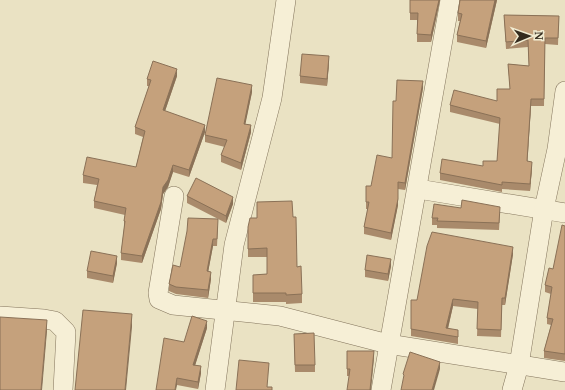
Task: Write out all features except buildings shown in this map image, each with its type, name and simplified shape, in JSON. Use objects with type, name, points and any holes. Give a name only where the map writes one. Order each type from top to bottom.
[{"type":"street","points":[[215,390],[234,245],[272,98],[286,0]]},
{"type":"street","points":[[382,390],[388,344],[418,189],[450,0]]},
{"type":"street","points":[[512,390],[519,365],[544,209],[557,149],[565,91]]},
{"type":"street","points":[[418,189],[565,213]]},
{"type":"street","points":[[174,196],[158,293],[159,299],[173,305],[225,312],[280,316],[388,344],[565,372]]},
{"type":"street","points":[[0,316],[55,321],[66,332],[63,390]]}]
